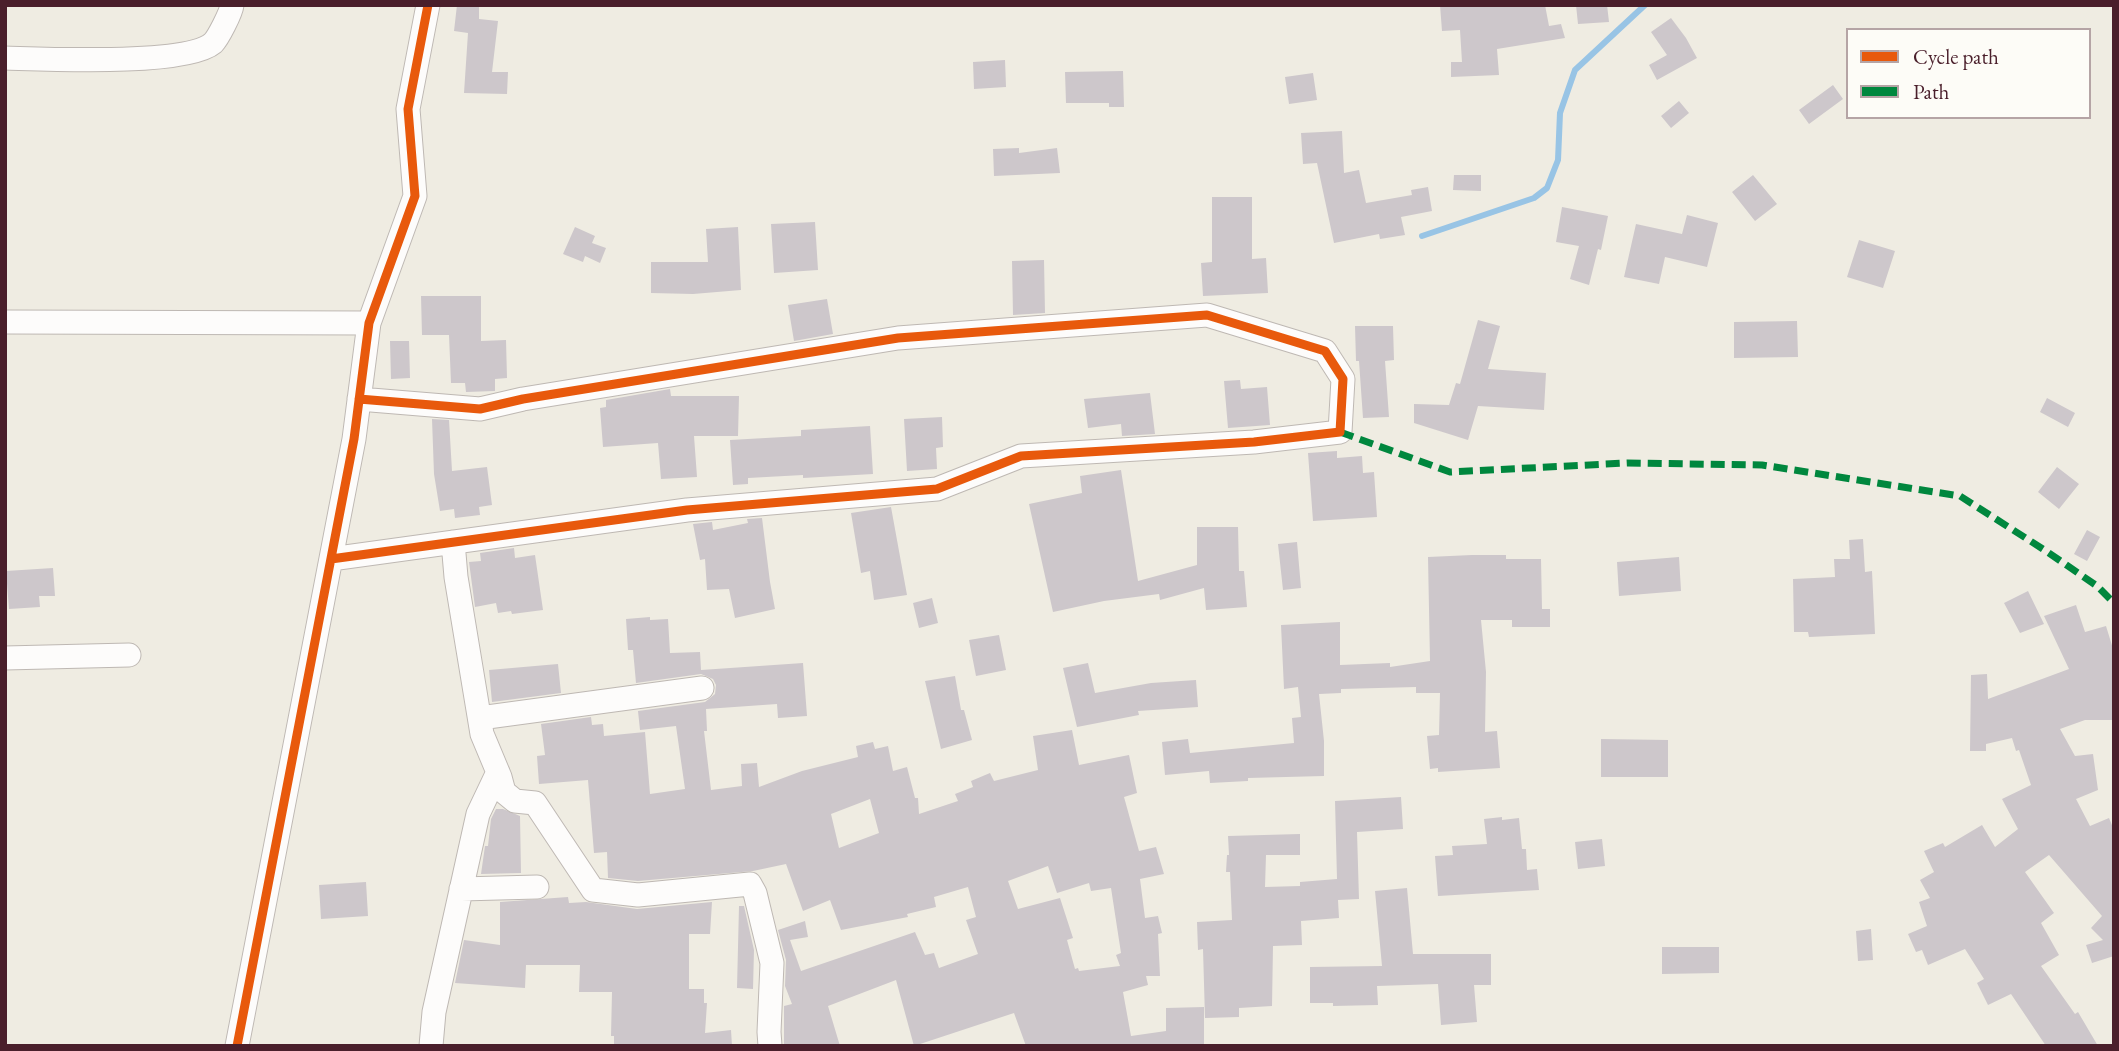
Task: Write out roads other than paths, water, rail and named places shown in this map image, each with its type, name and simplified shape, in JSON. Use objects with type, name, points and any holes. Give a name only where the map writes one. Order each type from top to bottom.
[{"type":"street","points":[[5,58],[132,59],[191,53],[213,43],[232,5]]},
{"type":"street","points":[[237,1046],[354,439],[369,323],[415,195],[408,109],[428,5]]},
{"type":"street","points":[[331,559],[687,510],[937,489],[1021,456],[1254,442],[1339,432],[1343,379],[1325,351],[1207,315],[898,338],[523,399],[480,410],[359,400]]},
{"type":"street","points":[[5,321],[369,323]]},
{"type":"street","points":[[453,542],[456,577],[482,734],[504,792],[515,801],[535,803],[593,890],[638,895],[750,884],[755,892],[772,963],[770,1046]]},
{"type":"street","points":[[5,658],[129,655]]},
{"type":"street","points":[[480,718],[702,688]]},
{"type":"street","points":[[431,1046],[434,1012],[478,814],[498,772]]},
{"type":"street","points":[[461,889],[537,887]]},
{"type":"waterway","points":[[1422,236],[1534,198],[1547,188],[1558,160],[1560,113],[1575,70],[1645,5]]}]
